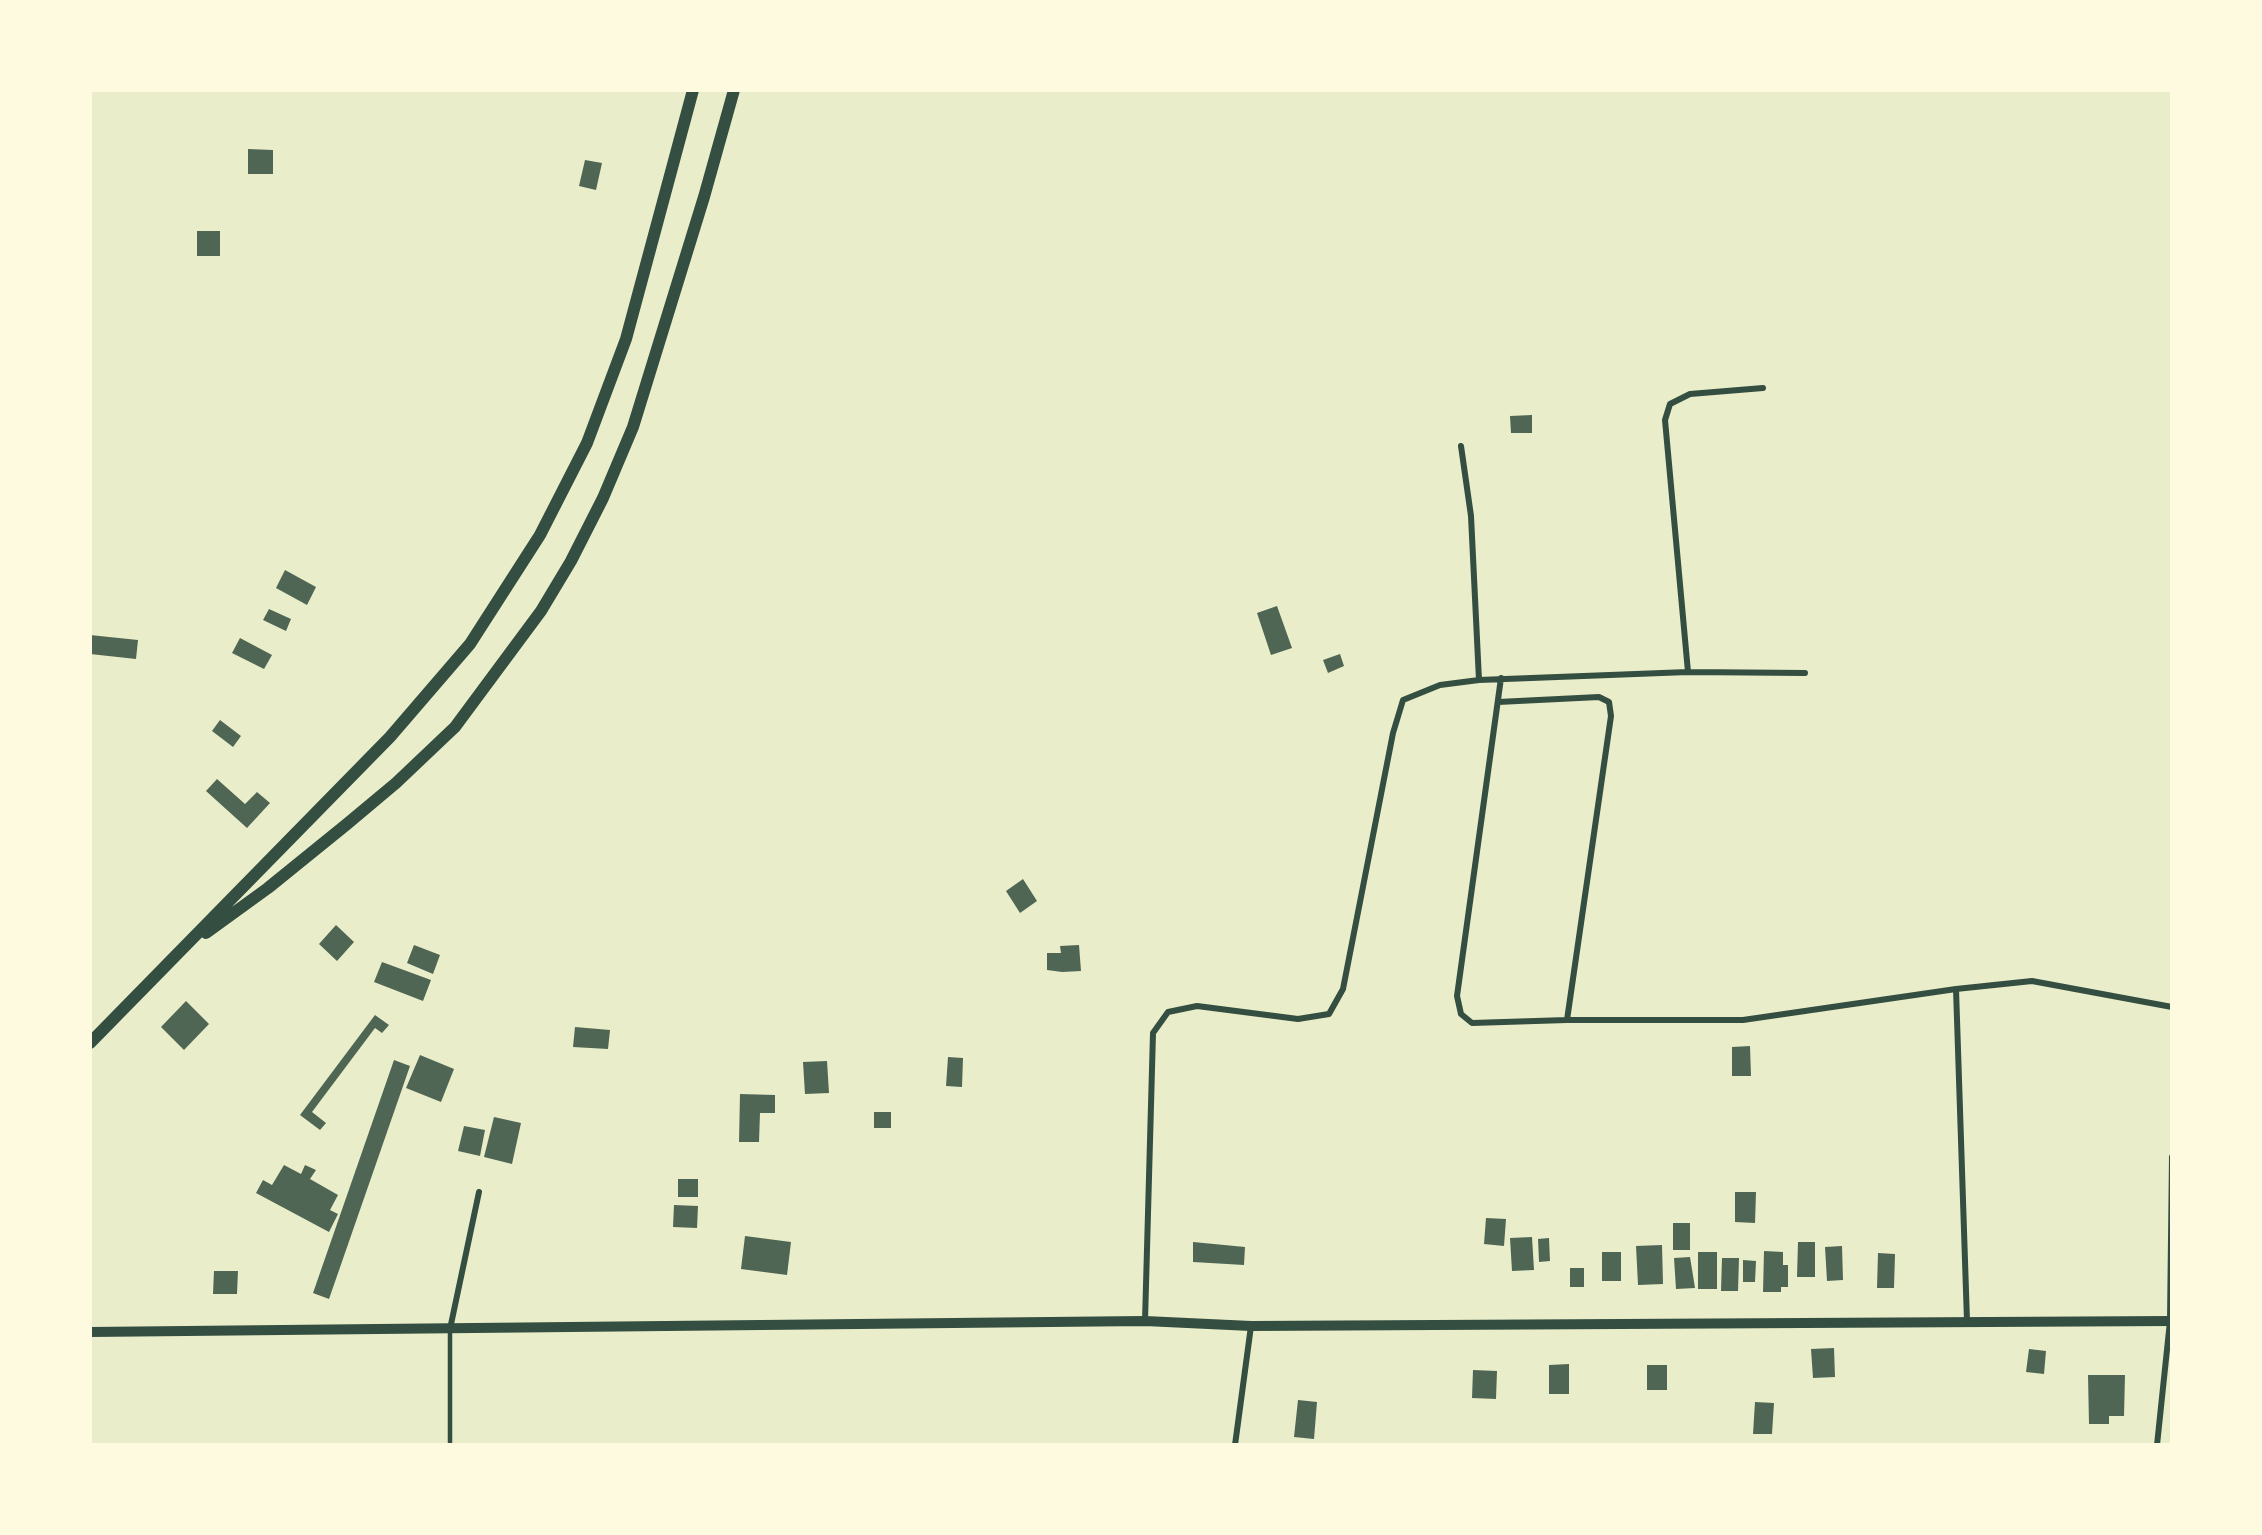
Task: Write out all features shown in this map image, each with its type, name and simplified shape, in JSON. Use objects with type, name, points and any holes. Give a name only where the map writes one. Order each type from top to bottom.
[{"type":"main road","points":[[90,1043],[390,736],[470,644],[540,535],[587,443],[626,339],[693,90]]},
{"type":"main road","points":[[176,955],[268,888],[396,783],[455,727],[541,611],[577,551],[603,498],[633,427],[704,197],[734,90]]},
{"type":"street","points":[[1688,672],[1665,420],[1670,404],[1690,394],[1763,388]]},
{"type":"street","points":[[1461,446],[1471,516],[1479,680]]},
{"type":"street","points":[[1145,1321],[1153,1033],[1168,1012],[1197,1006],[1298,1019],[1329,1014],[1343,989],[1393,733],[1403,700],[1440,685],[1501,678],[1688,672],[1805,673]]},
{"type":"street","points":[[1501,678],[1456,996],[1461,1014],[1472,1023],[1567,1020],[1743,1020],[1956,989],[2032,981],[2172,1007]]},
{"type":"street","points":[[1498,702],[1599,697],[1609,702],[1611,717],[1567,1020]]},
{"type":"street","points":[[1956,989],[1967,1321]]},
{"type":"street","points":[[2157,1445],[2171,1321],[2172,1157]]},
{"type":"street","points":[[450,1329],[479,1192]]},
{"type":"street","points":[[90,1332],[1145,1321],[1251,1326],[2171,1321]]},
{"type":"street","points":[[1235,1445],[1251,1326]]},
{"type":"lane","points":[[450,1329],[450,1445]]},
{"type":"building","points":[[248,149],[273,150],[273,174],[248,174]]},
{"type":"building","points":[[585,160],[602,163],[596,190],[579,186]]},
{"type":"building","points":[[197,231],[220,231],[220,256],[197,256]]},
{"type":"building","points":[[1532,415],[1532,433],[1511,433],[1510,416]]},
{"type":"building","points":[[285,570],[316,587],[307,605],[276,588]]},
{"type":"building","points":[[1277,606],[1292,648],[1271,655],[1257,613]]},
{"type":"building","points":[[269,609],[291,619],[286,631],[263,620]]},
{"type":"building","points":[[90,635],[138,640],[136,659],[90,654]]},
{"type":"building","points":[[240,638],[272,655],[264,669],[232,653]]},
{"type":"building","points":[[1340,654],[1344,666],[1328,673],[1323,660]]},
{"type":"building","points":[[220,720],[241,736],[233,747],[212,731]]},
{"type":"building","points":[[217,779],[245,804],[257,792],[270,803],[247,828],[206,791]]},
{"type":"building","points":[[1023,879],[1037,901],[1020,913],[1006,891]]},
{"type":"building","points":[[336,925],[354,942],[337,961],[319,944]]},
{"type":"building","points":[[414,945],[440,955],[433,974],[407,963]]},
{"type":"building","points":[[1079,945],[1081,971],[1047,970],[1047,953],[1061,953],[1060,946]]},
{"type":"building","points":[[382,962],[431,980],[423,1001],[374,982]]},
{"type":"building","points":[[186,1001],[209,1024],[184,1050],[161,1027]]},
{"type":"building","points":[[375,1015],[389,1025],[382,1033],[375,1028],[312,1112],[326,1123],[320,1130],[300,1115]]},
{"type":"building","points":[[575,1027],[610,1030],[608,1049],[573,1047]]},
{"type":"building","points":[[1750,1046],[1751,1076],[1732,1076],[1732,1047]]},
{"type":"building","points":[[420,1055],[454,1069],[441,1102],[406,1088]]},
{"type":"building","points":[[948,1057],[963,1058],[962,1087],[946,1086]]},
{"type":"building","points":[[394,1060],[410,1066],[329,1299],[313,1293]]},
{"type":"building","points":[[827,1061],[829,1093],[805,1094],[803,1062]]},
{"type":"building","points":[[740,1094],[775,1095],[775,1113],[760,1113],[759,1142],[739,1142]]},
{"type":"building","points":[[874,1112],[891,1112],[891,1128],[874,1128]]},
{"type":"building","points":[[494,1117],[521,1123],[512,1164],[484,1157]]},
{"type":"building","points":[[464,1126],[485,1130],[480,1156],[458,1151]]},
{"type":"building","points":[[284,1165],[301,1174],[305,1165],[316,1170],[310,1179],[338,1195],[330,1210],[338,1214],[329,1232],[256,1193],[263,1180],[272,1185]]},
{"type":"building","points":[[678,1179],[698,1179],[698,1197],[678,1197]]},
{"type":"building","points":[[1735,1192],[1756,1192],[1755,1223],[1735,1222]]},
{"type":"building","points":[[674,1205],[698,1206],[697,1228],[673,1227]]},
{"type":"building","points":[[1486,1218],[1506,1219],[1504,1246],[1484,1244]]},
{"type":"building","points":[[1673,1223],[1690,1223],[1690,1250],[1673,1250]]},
{"type":"building","points":[[745,1236],[791,1242],[787,1275],[741,1269]]},
{"type":"building","points":[[1532,1237],[1534,1270],[1512,1271],[1510,1238]]},
{"type":"building","points":[[1549,1238],[1550,1261],[1539,1262],[1538,1239]]},
{"type":"building","points":[[1193,1242],[1245,1247],[1244,1265],[1193,1262]]},
{"type":"building","points":[[1798,1242],[1815,1242],[1815,1277],[1797,1277]]},
{"type":"building","points":[[1662,1245],[1663,1284],[1638,1285],[1636,1246]]},
{"type":"building","points":[[1842,1246],[1843,1280],[1827,1281],[1825,1247]]},
{"type":"building","points":[[1764,1251],[1783,1252],[1783,1265],[1788,1265],[1788,1287],[1781,1287],[1781,1292],[1763,1292]]},
{"type":"building","points":[[1602,1252],[1621,1252],[1621,1281],[1602,1281]]},
{"type":"building","points":[[1698,1252],[1717,1252],[1717,1289],[1698,1289]]},
{"type":"building","points":[[1878,1253],[1895,1254],[1894,1288],[1877,1288]]},
{"type":"building","points":[[1690,1257],[1695,1288],[1676,1289],[1674,1258]]},
{"type":"building","points":[[1722,1258],[1739,1258],[1738,1291],[1721,1291]]},
{"type":"building","points":[[1743,1260],[1756,1261],[1755,1282],[1743,1282]]},
{"type":"building","points":[[1570,1268],[1584,1268],[1584,1287],[1570,1287]]},
{"type":"building","points":[[214,1271],[238,1271],[237,1294],[213,1294]]},
{"type":"building","points":[[1834,1348],[1835,1377],[1813,1378],[1811,1349]]},
{"type":"building","points":[[2029,1349],[2046,1351],[2044,1374],[2026,1372]]},
{"type":"building","points":[[1569,1364],[1569,1394],[1549,1394],[1549,1365]]},
{"type":"building","points":[[1647,1365],[1667,1365],[1667,1390],[1647,1390]]},
{"type":"building","points":[[1473,1370],[1497,1371],[1496,1399],[1472,1398]]},
{"type":"building","points":[[2088,1375],[2125,1375],[2124,1416],[2109,1416],[2109,1424],[2089,1424]]},
{"type":"building","points":[[1298,1400],[1317,1402],[1314,1439],[1294,1437]]},
{"type":"building","points":[[1755,1402],[1774,1403],[1772,1434],[1753,1434]]}]
